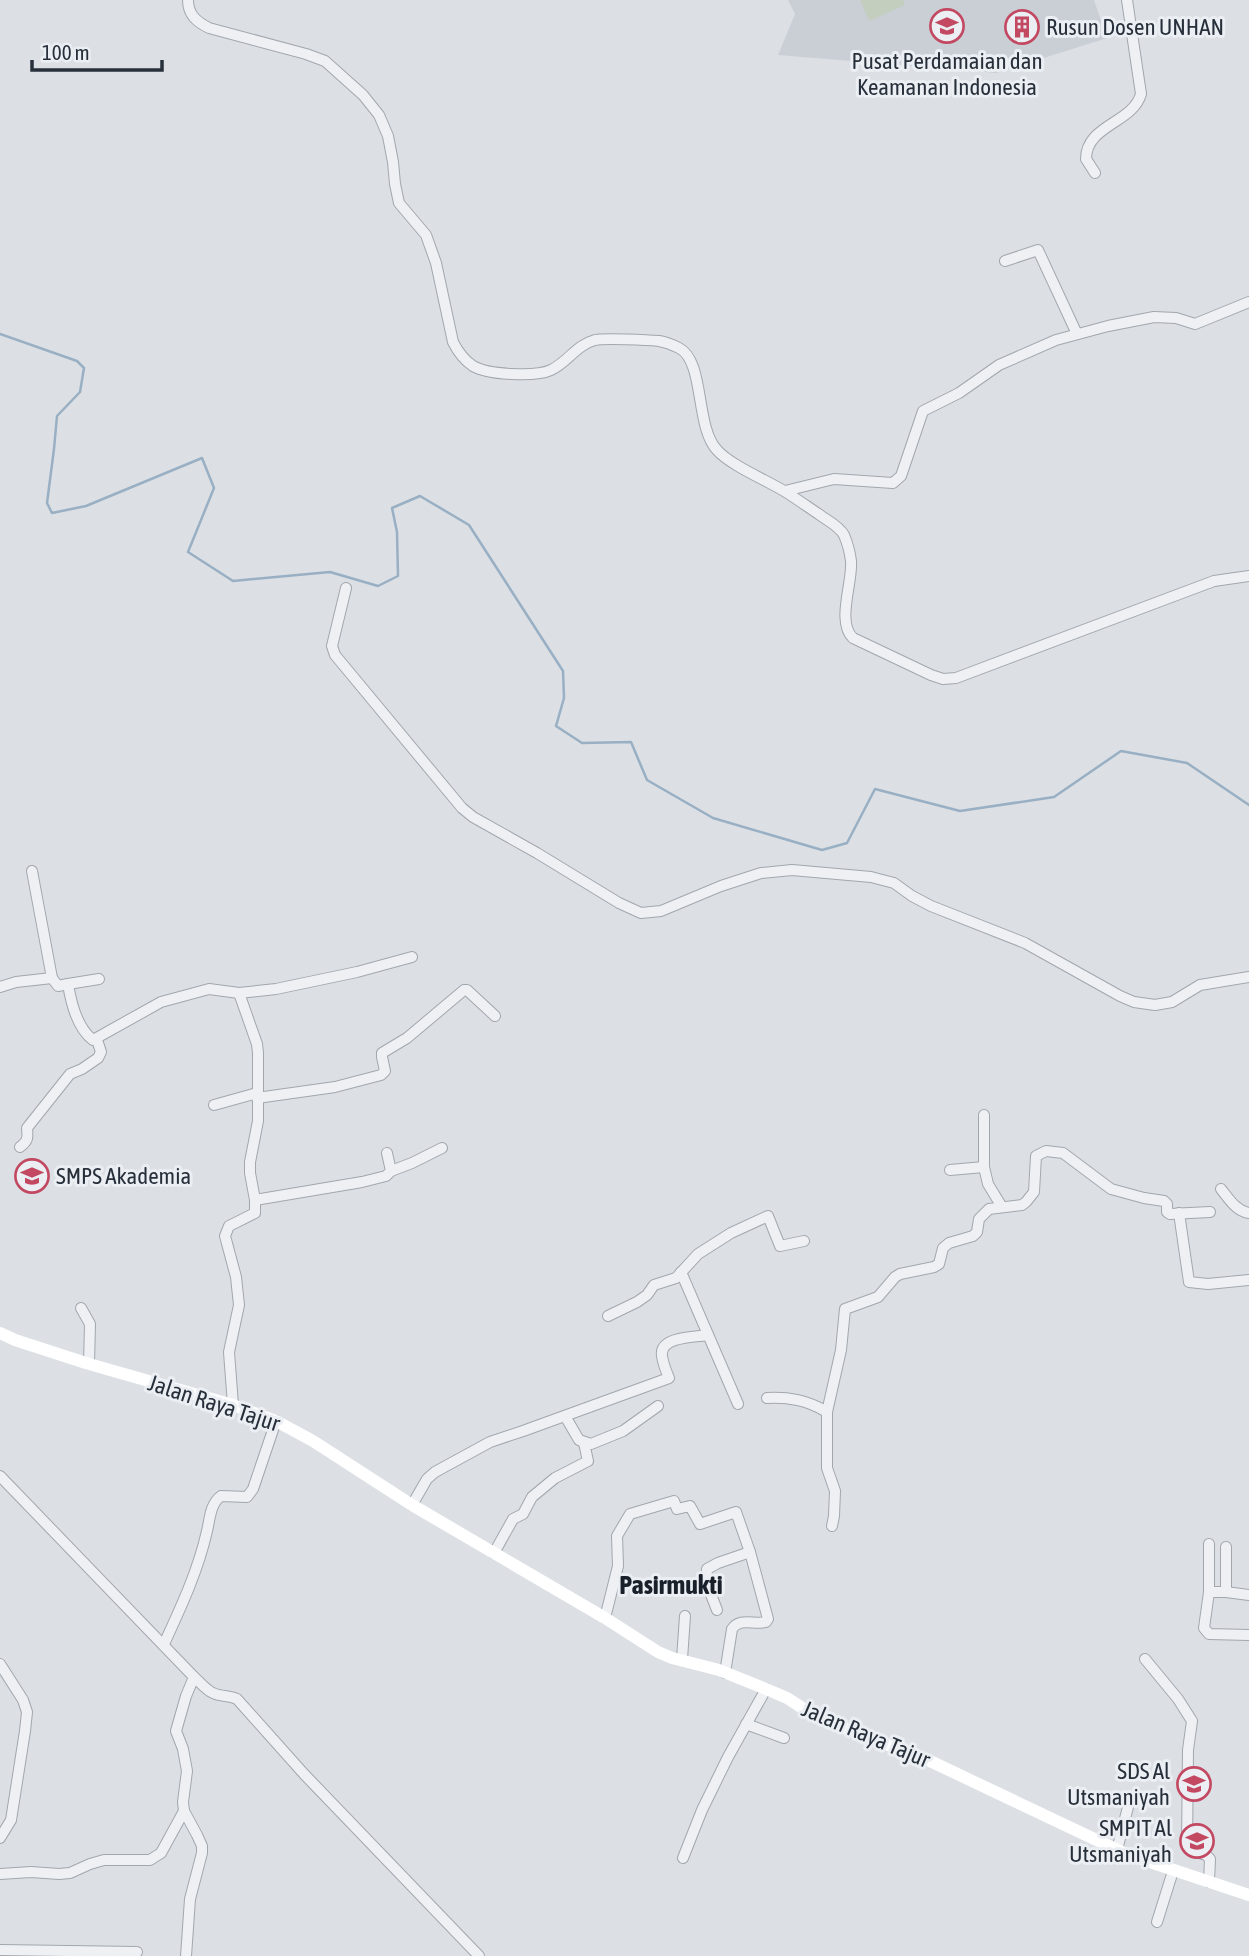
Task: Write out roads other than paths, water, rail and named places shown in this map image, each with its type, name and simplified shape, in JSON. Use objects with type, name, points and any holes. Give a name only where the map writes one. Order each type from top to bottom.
[{"type":"main road","name":"Jalan Raya Tajur","points":[[0,1333],[89,1364],[233,1405],[276,1421],[658,1652],[725,1673],[787,1698],[818,1718],[930,1761],[1117,1850],[1249,1895]]},
{"type":"street","points":[[188,0],[191,15],[197,22],[325,61],[363,95],[379,115],[388,136],[399,203],[426,235],[436,263],[453,342],[458,353],[474,366],[500,373],[542,373],[552,369],[581,346],[596,340],[659,341],[681,349],[689,356],[708,434],[718,451],[785,491],[839,528],[845,538],[851,561],[845,617],[849,634],[853,638],[931,675],[943,679],[956,678],[1214,581],[1249,576]]},
{"type":"street","points":[[1095,173],[1086,159],[1088,149],[1099,132],[1134,108],[1141,94],[1126,0]]},
{"type":"street","points":[[1004,261],[1038,250],[1077,334]]},
{"type":"street","points":[[785,491],[834,479],[893,483],[901,477],[923,411],[959,393],[999,365],[1042,345],[1077,334],[1154,317],[1176,318],[1195,324],[1249,302]]},
{"type":"street","points":[[346,588],[332,646],[335,655],[461,808],[619,903],[641,913],[661,911],[720,886],[761,873],[792,870],[850,874],[894,883],[931,906],[1025,943],[1134,1002],[1155,1005],[1172,1002],[1200,985],[1249,977]]},
{"type":"street","points":[[32,871],[52,978],[58,986],[99,979]]},
{"type":"street","points":[[68,984],[75,1014],[93,1041],[161,1002],[209,989],[239,993],[276,989],[412,957]]},
{"type":"street","points":[[0,987],[16,982],[52,978]]},
{"type":"street","points":[[214,1105],[257,1096],[335,1087],[381,1075],[385,1071],[383,1053],[407,1038],[464,989],[495,1016]]},
{"type":"street","points":[[233,1405],[229,1352],[239,1305],[236,1277],[225,1236],[229,1226],[255,1213],[250,1162],[256,1133],[257,1096],[257,1044],[239,993]]},
{"type":"street","points":[[20,1147],[28,1137],[27,1128],[70,1074],[99,1058],[101,1052],[97,1040]]},
{"type":"street","points":[[985,1115],[984,1167],[988,1184],[1002,1207]]},
{"type":"street","points":[[255,1200],[386,1176],[391,1171],[442,1148]]},
{"type":"street","points":[[832,1526],[835,1491],[827,1468],[827,1412],[841,1350],[845,1309],[878,1297],[900,1274],[939,1264],[943,1248],[973,1236],[979,1219],[989,1209],[1022,1205],[1034,1192],[1036,1156],[1046,1151],[1063,1153],[1111,1189],[1163,1200],[1168,1213],[1210,1212]]},
{"type":"street","points":[[387,1153],[391,1171]]},
{"type":"street","points":[[950,1170],[984,1167]]},
{"type":"street","points":[[1221,1189],[1237,1208],[1249,1213]]},
{"type":"street","points":[[1179,1213],[1189,1282],[1208,1284],[1249,1280]]},
{"type":"street","points":[[608,1316],[637,1302],[647,1295],[654,1285],[676,1278],[698,1254],[731,1233],[768,1216],[780,1246],[803,1241]]},
{"type":"street","points":[[681,1272],[737,1404]]},
{"type":"street","points":[[82,1308],[90,1324],[89,1364]]},
{"type":"street","points":[[412,1505],[427,1479],[443,1467],[501,1437],[668,1378],[662,1356],[662,1350],[667,1343],[678,1338],[708,1335]]},
{"type":"street","points":[[767,1398],[787,1397],[803,1400],[827,1412]]},
{"type":"street","points":[[565,1416],[579,1440],[591,1444],[612,1437],[658,1406]]},
{"type":"street","points":[[164,1644],[190,1588],[214,1505],[220,1496],[249,1496],[276,1421]]},
{"type":"street","points":[[494,1553],[513,1520],[523,1514],[532,1497],[555,1478],[588,1461],[584,1443]]},
{"type":"street","points":[[0,1476],[212,1693],[237,1699],[304,1774],[480,1956]]},
{"type":"street","points":[[605,1618],[618,1566],[617,1536],[630,1514],[674,1501],[677,1509],[690,1506],[700,1524],[736,1512],[768,1619],[762,1623],[739,1622],[734,1625],[725,1673]]},
{"type":"street","points":[[1209,1544],[1209,1592],[1205,1632],[1249,1635]]},
{"type":"street","points":[[1226,1547],[1226,1592]]},
{"type":"street","points":[[717,1610],[706,1582],[707,1569],[750,1552]]},
{"type":"street","points":[[1209,1567],[1226,1568]]},
{"type":"street","points":[[1209,1592],[1249,1595]]},
{"type":"street","points":[[682,1659],[685,1616]]},
{"type":"street","points":[[1145,1658],[1178,1699],[1192,1722],[1188,1750],[1187,1846],[1210,1859],[1209,1882]]},
{"type":"street","points":[[0,1664],[23,1700],[27,1712],[11,1820],[0,1838]]},
{"type":"street","points":[[186,1956],[190,1899],[202,1846],[184,1811],[187,1771],[176,1731],[194,1676]]},
{"type":"street","points":[[683,1858],[728,1757],[766,1689]]},
{"type":"street","points":[[746,1724],[784,1738]]},
{"type":"street","points":[[1117,1850],[1129,1803]]},
{"type":"street","points":[[0,1874],[59,1874],[104,1860],[150,1860],[161,1853],[184,1811]]},
{"type":"street","points":[[1157,1922],[1173,1871]]},
{"type":"street","points":[[0,1950],[40,1954],[136,1952]]},
{"type":"waterway","points":[[0,334],[77,361],[84,368],[80,392],[57,416],[47,503],[52,513],[86,506],[202,458],[214,488],[188,552],[233,581],[330,572],[378,586],[398,576],[397,532],[392,508],[420,496],[469,525],[563,671],[564,698],[556,726],[582,743],[631,742],[647,780],[713,818],[822,850],[847,843],[875,789],[960,811],[1054,797],[1121,751],[1187,763],[1249,805]]},
{"type":"place","name":"Pusat Perdamaian dan Keamanan Indonesia","points":[[947,26]]},
{"type":"place","name":"Rusun Dosen UNHAN","points":[[1022,27]]},
{"type":"place","name":"SMPS Akademia","points":[[32,1176]]},
{"type":"place","name":"SDS Al Utsmaniyah","points":[[1194,1784]]},
{"type":"place","name":"SMPIT Al Utsmaniyah","points":[[1197,1841]]},
{"type":"district","name":"Pasirmukti","points":[[671,1585]]}]
